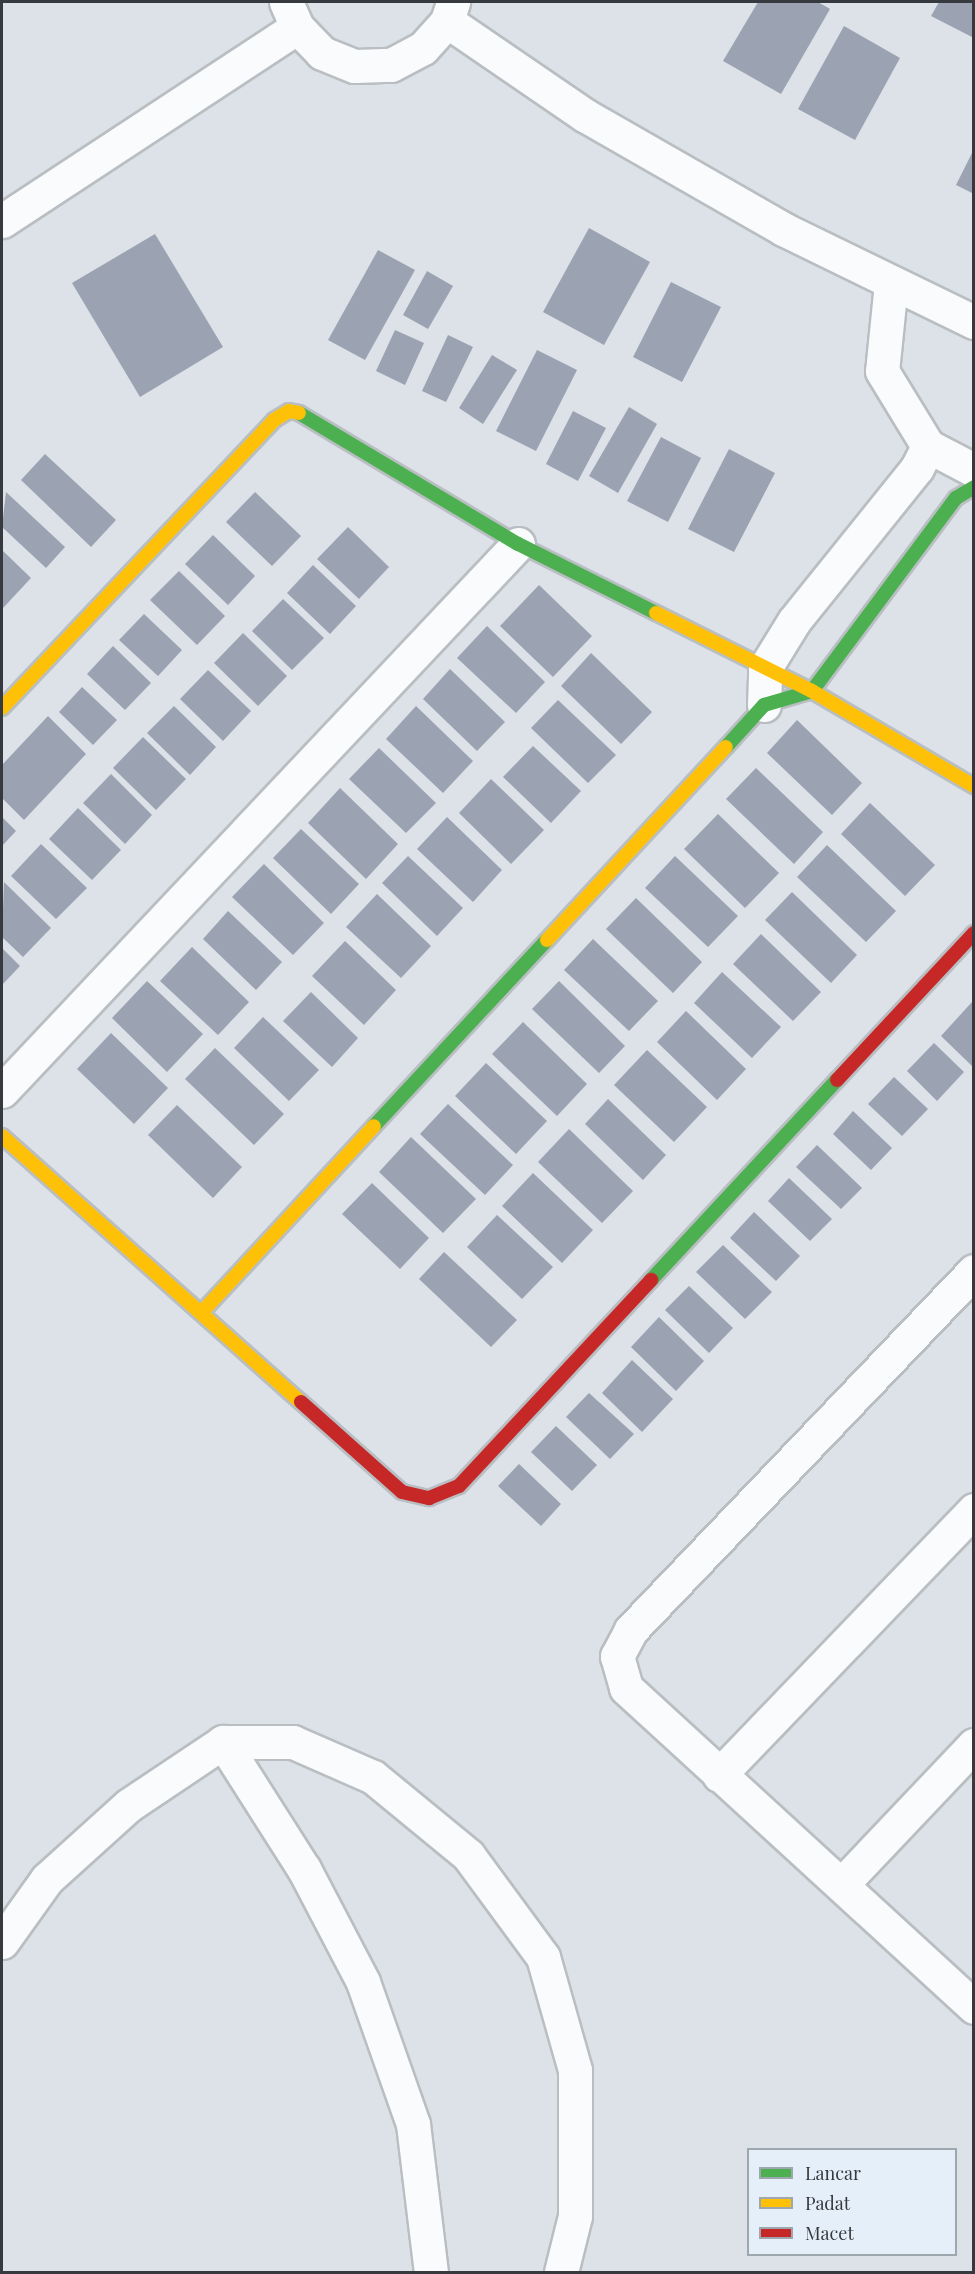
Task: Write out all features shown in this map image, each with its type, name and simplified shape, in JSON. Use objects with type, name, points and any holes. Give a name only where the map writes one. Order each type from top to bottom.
[{"type":"street","points":[[2,221],[292,14],[321,53],[356,66],[391,65],[423,48],[450,11],[585,116],[891,283],[974,322]]},
{"type":"street","points":[[891,283],[882,371],[928,446],[974,470]]},
{"type":"street","points":[[2,708],[274,420],[289,411],[304,414],[518,544],[812,691],[974,786]]},
{"type":"street","points":[[764,705],[765,668],[794,621],[917,468],[928,446]]},
{"type":"street","points":[[202,1312],[764,705],[812,691],[956,498],[974,487]]},
{"type":"street","points":[[2,1090],[518,544]]},
{"type":"street","points":[[2,1136],[402,1491],[429,1498],[459,1486],[974,933]]},
{"type":"street","points":[[972,2002],[719,1776],[626,1688],[617,1656],[631,1630],[974,1271]]},
{"type":"street","points":[[719,1776],[974,1510]]},
{"type":"street","points":[[2,1942],[55,1871],[129,1805],[223,1742],[293,1742],[373,1777],[468,1855],[543,1957],[576,2070],[575,2216],[561,2272]]},
{"type":"street","points":[[223,1742],[304,1869],[363,1982],[413,2124],[431,2272]]},
{"type":"street","points":[[842,1884],[974,1745]]},
{"type":"building","points":[[758,2],[818,2],[830,9],[781,94],[723,61]]},
{"type":"building","points":[[939,2],[974,2],[974,38],[931,16]]},
{"type":"building","points":[[844,26],[900,58],[855,140],[798,109]]},
{"type":"building","points":[[974,149],[974,194],[956,185]]},
{"type":"building","points":[[589,228],[650,262],[604,345],[543,312]]},
{"type":"building","points":[[155,234],[223,347],[140,397],[72,283]]},
{"type":"building","points":[[378,250],[415,270],[365,360],[328,340]]},
{"type":"building","points":[[427,271],[453,286],[428,329],[403,315]]},
{"type":"building","points":[[671,282],[721,307],[682,382],[633,357]]},
{"type":"building","points":[[395,330],[424,343],[405,385],[376,371]]},
{"type":"building","points":[[448,335],[473,347],[446,402],[422,391]]},
{"type":"building","points":[[537,350],[577,370],[536,451],[496,431]]},
{"type":"building","points":[[492,355],[517,370],[483,424],[459,408]]},
{"type":"building","points":[[629,407],[657,424],[618,493],[589,476]]},
{"type":"building","points":[[573,411],[606,428],[578,481],[546,464]]},
{"type":"building","points":[[661,437],[701,458],[668,522],[627,501]]},
{"type":"building","points":[[729,449],[775,473],[734,552],[688,529]]},
{"type":"building","points":[[45,454],[116,520],[91,547],[21,480]]},
{"type":"building","points":[[6,492],[65,547],[46,568],[2,527]]},
{"type":"building","points":[[255,492],[301,536],[272,566],[226,522]]},
{"type":"building","points":[[348,527],[389,567],[359,599],[317,559]]},
{"type":"building","points":[[213,535],[255,576],[228,605],[185,564]]},
{"type":"building","points":[[2,550],[31,578],[3,608],[2,606]]},
{"type":"building","points":[[313,565],[356,606],[330,634],[287,593]]},
{"type":"building","points":[[179,571],[225,616],[197,645],[150,600]]},
{"type":"building","points":[[539,585],[592,636],[553,677],[500,626]]},
{"type":"building","points":[[283,599],[324,638],[292,670],[252,631]]},
{"type":"building","points":[[144,614],[182,650],[158,676],[119,640]]},
{"type":"building","points":[[487,626],[545,682],[516,713],[457,658]]},
{"type":"building","points":[[243,633],[287,676],[258,706],[214,663]]},
{"type":"building","points":[[113,646],[151,683],[125,710],[87,674]]},
{"type":"building","points":[[591,653],[652,712],[621,744],[561,686]]},
{"type":"building","points":[[450,669],[505,722],[477,751],[423,699]]},
{"type":"building","points":[[208,670],[251,711],[223,741],[180,699]]},
{"type":"building","points":[[82,687],[117,720],[93,745],[59,712]]},
{"type":"building","points":[[558,700],[616,755],[588,783],[531,728]]},
{"type":"building","points":[[174,706],[216,747],[190,775],[147,733]]},
{"type":"building","points":[[416,706],[473,761],[443,793],[386,739]]},
{"type":"building","points":[[48,716],[86,754],[24,820],[2,798],[2,765]]},
{"type":"building","points":[[797,720],[862,783],[832,815],[767,753]]},
{"type":"building","points":[[143,737],[186,779],[156,810],[113,768]]},
{"type":"building","points":[[533,746],[581,791],[551,823],[503,777]]},
{"type":"building","points":[[379,748],[436,803],[406,833],[349,779]]},
{"type":"building","points":[[756,768],[823,832],[794,864],[726,799]]},
{"type":"building","points":[[111,774],[152,815],[125,844],[83,803]]},
{"type":"building","points":[[491,779],[544,830],[511,864],[459,813]]},
{"type":"building","points":[[340,788],[398,844],[366,879],[308,823]]},
{"type":"building","points":[[870,803],[935,865],[905,896],[841,834]]},
{"type":"building","points":[[78,808],[121,850],[92,880],[49,839]]},
{"type":"building","points":[[718,814],[779,873],[745,908],[684,849]]},
{"type":"building","points":[[2,817],[16,831],[2,846]]},
{"type":"building","points":[[447,817],[502,870],[473,902],[417,849]]},
{"type":"building","points":[[301,829],[359,884],[331,914],[273,858]]},
{"type":"building","points":[[41,844],[87,888],[56,919],[11,876]]},
{"type":"building","points":[[827,845],[896,911],[866,942],[797,877]]},
{"type":"building","points":[[408,856],[463,908],[437,936],[382,883]]},
{"type":"building","points":[[675,856],[738,916],[708,947],[645,888]]},
{"type":"building","points":[[264,864],[324,923],[293,955],[232,897]]},
{"type":"building","points":[[4,882],[51,928],[23,957],[2,937]]},
{"type":"building","points":[[792,892],[857,955],[831,983],[765,920]]},
{"type":"building","points":[[377,894],[431,946],[401,978],[346,927]]},
{"type":"building","points":[[636,898],[702,962],[673,993],[606,929]]},
{"type":"building","points":[[228,911],[282,962],[256,990],[203,939]]},
{"type":"building","points":[[761,934],[821,992],[793,1021],[733,964]]},
{"type":"building","points":[[593,939],[658,1001],[629,1031],[564,970]]},
{"type":"building","points":[[345,941],[396,990],[364,1025],[312,976]]},
{"type":"building","points":[[192,947],[249,1002],[218,1035],[160,981]]},
{"type":"building","points":[[2,948],[20,966],[2,985]]},
{"type":"building","points":[[722,972],[781,1027],[752,1058],[694,1003]]},
{"type":"building","points":[[147,981],[203,1034],[167,1072],[112,1018]]},
{"type":"building","points":[[559,981],[625,1046],[599,1073],[532,1009]]},
{"type":"building","points":[[311,992],[358,1038],[332,1067],[283,1021]]},
{"type":"building","points":[[972,1002],[974,1064],[972,1066],[941,1036]]},
{"type":"building","points":[[686,1011],[746,1069],[717,1100],[657,1042]]},
{"type":"building","points":[[263,1017],[319,1070],[289,1101],[234,1048]]},
{"type":"building","points":[[523,1022],[587,1084],[557,1116],[492,1054]]},
{"type":"building","points":[[111,1033],[168,1088],[134,1124],[77,1069]]},
{"type":"building","points":[[934,1043],[964,1072],[937,1101],[907,1071]]},
{"type":"building","points":[[215,1048],[284,1114],[254,1145],[185,1079]]},
{"type":"building","points":[[647,1050],[707,1107],[674,1142],[614,1085]]},
{"type":"building","points":[[486,1063],[547,1121],[516,1154],[455,1096]]},
{"type":"building","points":[[894,1077],[928,1109],[902,1136],[868,1104]]},
{"type":"building","points":[[608,1099],[666,1155],[643,1180],[585,1124]]},
{"type":"building","points":[[448,1104],[513,1165],[485,1195],[420,1134]]},
{"type":"building","points":[[177,1105],[242,1167],[213,1198],[148,1135]]},
{"type":"building","points":[[853,1111],[892,1148],[871,1170],[833,1134]]},
{"type":"building","points":[[569,1129],[633,1191],[602,1223],[538,1162]]},
{"type":"building","points":[[411,1137],[476,1199],[443,1233],[379,1172]]},
{"type":"building","points":[[817,1145],[862,1188],[841,1209],[796,1167]]},
{"type":"building","points":[[533,1173],[593,1230],[562,1263],[502,1206]]},
{"type":"building","points":[[789,1178],[832,1219],[810,1241],[768,1201]]},
{"type":"building","points":[[372,1183],[429,1238],[400,1269],[342,1214]]},
{"type":"building","points":[[754,1212],[800,1256],[776,1281],[730,1238]]},
{"type":"building","points":[[497,1215],[553,1267],[522,1299],[467,1247]]},
{"type":"building","points":[[723,1245],[772,1292],[745,1319],[696,1272]]},
{"type":"building","points":[[444,1252],[517,1320],[491,1347],[419,1279]]},
{"type":"building","points":[[689,1286],[733,1328],[709,1353],[665,1310]]},
{"type":"building","points":[[659,1317],[704,1361],[676,1391],[631,1347]]},
{"type":"building","points":[[632,1360],[673,1399],[642,1432],[602,1393]]},
{"type":"building","points":[[589,1393],[634,1434],[610,1459],[566,1417]]},
{"type":"building","points":[[556,1426],[597,1465],[572,1491],[531,1452]]},
{"type":"building","points":[[519,1464],[561,1504],[541,1526],[498,1486]]},
{"type":"traffic: fast","points":[[299,413],[518,544],[656,613]]},
{"type":"traffic: fast","points":[[726,747],[764,705],[812,691],[956,498],[974,487]]},
{"type":"traffic: fast","points":[[374,1126],[547,940]]},
{"type":"traffic: fast","points":[[651,1280],[837,1080]]},
{"type":"traffic: slow","points":[[2,708],[274,420],[289,411],[299,413]]},
{"type":"traffic: slow","points":[[656,613],[812,691],[974,786]]},
{"type":"traffic: slow","points":[[547,940],[726,747]]},
{"type":"traffic: slow","points":[[202,1312],[374,1126]]},
{"type":"traffic: slow","points":[[2,1136],[301,1402]]},
{"type":"traffic: jam","points":[[837,1080],[974,933]]},
{"type":"traffic: jam","points":[[301,1402],[402,1492],[429,1498],[459,1486],[651,1280]]}]
